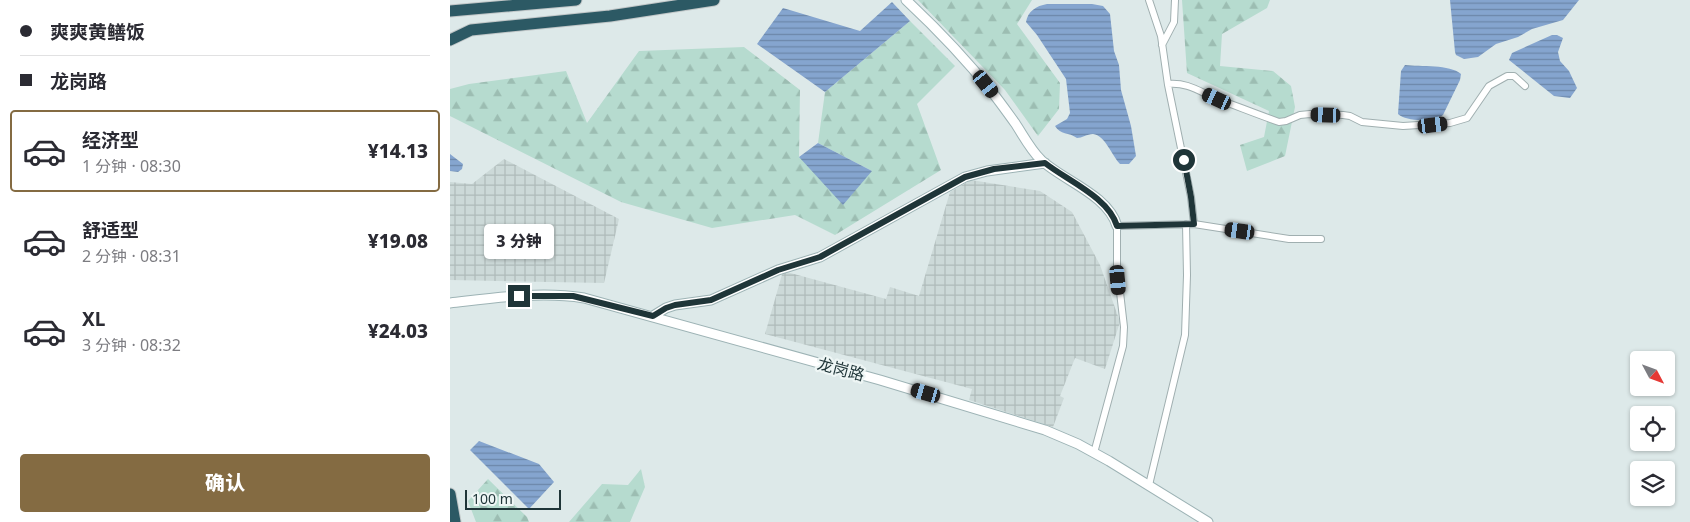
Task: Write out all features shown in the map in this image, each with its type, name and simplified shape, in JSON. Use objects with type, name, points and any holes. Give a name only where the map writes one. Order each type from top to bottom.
[{"type":"highway","points":[[450,11],[576,0]]},
{"type":"highway","points":[[450,40],[471,30],[610,16],[714,0]]},
{"type":"highway","points":[[450,494],[453,516]]},
{"type":"main road","points":[[906,0],[948,40],[979,76],[1015,123],[1031,149],[1045,163],[1101,202],[1111,212],[1117,226]]},
{"type":"main road","points":[[653,316],[675,305],[711,300],[778,270],[820,257],[965,177],[994,169],[1045,163]]},
{"type":"main road","name":"龙岗路","points":[[450,302],[519,296],[573,296],[653,316],[880,380],[1016,420],[1063,437],[1149,485],[1208,522]]},
{"type":"street","points":[[1149,0],[1162,45],[1191,197],[1194,224]]},
{"type":"street","points":[[1162,45],[1174,22],[1175,0]]},
{"type":"street","points":[[1168,84],[1179,83],[1187,85],[1217,99],[1279,122],[1286,122],[1304,114],[1350,116],[1362,122],[1403,126],[1433,125],[1462,120],[1472,112],[1488,87],[1507,76],[1514,76],[1525,86]]},
{"type":"street","points":[[1149,485],[1185,335],[1186,224]]},
{"type":"street","points":[[1094,453],[1123,346],[1124,327],[1117,266],[1117,226],[1194,224],[1289,238],[1321,239]]},
{"type":"shaded area","points":[[504,159],[619,219],[604,283],[450,280],[450,182],[472,184]]},
{"type":"shaded area","points":[[971,180],[1040,191],[1072,212],[1100,265],[1120,322],[1105,369],[1075,358],[1060,396],[1064,398],[1053,427],[969,400],[972,389],[765,334],[783,271],[886,299],[890,287],[919,296],[950,192]]},
{"type":"green space","points":[[918,0],[1032,0],[1017,24],[1060,83],[1059,109],[1038,136],[1005,90]]},
{"type":"green space","points":[[1182,0],[1270,0],[1267,8],[1222,34],[1220,66],[1273,71],[1291,86],[1295,107],[1285,156],[1247,171],[1240,145],[1264,137],[1269,111],[1187,73]]},
{"type":"green space","points":[[910,21],[955,66],[917,104],[941,170],[835,235],[795,215],[712,228],[621,202],[450,116],[450,89],[469,84],[566,71],[587,123],[639,51],[744,47],[800,90],[799,157],[872,171],[818,143],[825,92]]},
{"type":"green space","points":[[641,469],[645,487],[630,522],[569,522],[602,484],[628,485]]},
{"type":"green space","points":[[488,479],[527,517],[529,522],[476,522],[468,501]]},
{"type":"water","points":[[1450,0],[1579,0],[1563,20],[1532,29],[1518,37],[1496,44],[1478,57],[1464,59],[1456,55],[1455,52]]},
{"type":"water","points":[[892,2],[910,21],[825,92],[757,44],[783,8],[860,31]]},
{"type":"water","points":[[1047,4],[1092,4],[1103,6],[1110,14],[1114,51],[1119,65],[1121,90],[1131,126],[1136,156],[1129,164],[1120,164],[1105,142],[1097,135],[1091,134],[1077,138],[1059,131],[1055,126],[1067,119],[1070,113],[1066,79],[1037,35],[1026,22],[1033,10]]},
{"type":"water","points":[[1552,35],[1563,38],[1558,52],[1560,61],[1569,71],[1577,88],[1570,98],[1554,96],[1509,60],[1512,53]]},
{"type":"water","points":[[1405,65],[1442,67],[1461,74],[1443,115],[1433,119],[1414,120],[1407,119],[1398,114],[1401,71]]},
{"type":"water","points":[[818,143],[872,171],[843,205],[799,157]]},
{"type":"water","points":[[450,154],[463,164],[462,169],[458,172],[450,171]]},
{"type":"water","points":[[479,441],[539,464],[554,482],[529,509],[470,450]]},
{"type":"route","points":[[519,296],[573,296],[653,316],[675,305],[711,300],[778,270],[820,257],[965,177],[994,169],[1045,163],[1101,202],[1111,212],[1117,226],[1194,224],[1184,160]]}]
